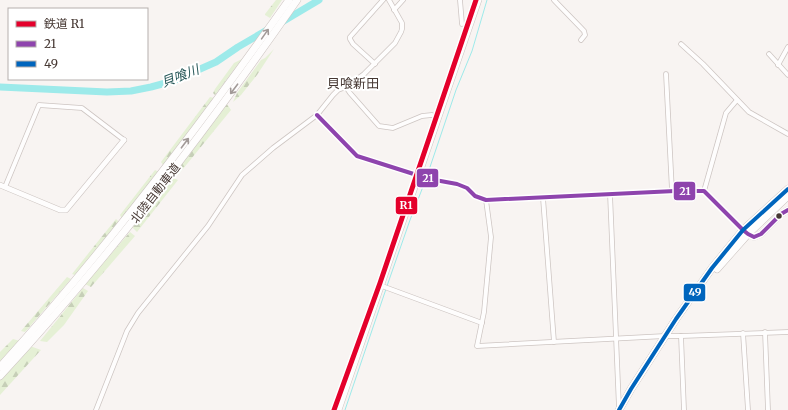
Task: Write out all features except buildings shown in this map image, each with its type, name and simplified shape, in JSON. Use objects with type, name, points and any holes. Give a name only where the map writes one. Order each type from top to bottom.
[{"type":"highway","name":"北陸自動車道","points":[[0,367],[126,220],[243,66],[289,0]]},
{"type":"highway","name":"北陸自動車道","points":[[0,376],[68,300],[129,225],[205,128],[297,0]]},
{"type":"highway","points":[[619,410],[676,319],[707,274],[788,189]]},
{"type":"highway","points":[[746,232],[788,196]]},
{"type":"main road","points":[[746,232],[754,237],[761,234],[781,214],[788,210]]},
{"type":"street","points":[[375,64],[353,44],[350,37],[383,0]]},
{"type":"street","points":[[96,410],[127,331],[138,313],[208,226],[242,175],[273,148],[317,115],[338,90],[346,88],[364,74],[394,43],[401,32],[402,22],[388,0]]},
{"type":"street","points":[[394,10],[403,0]]},
{"type":"street","points":[[460,0],[462,24]]},
{"type":"street","points":[[339,410],[383,287],[479,0]]},
{"type":"street","points":[[554,0],[584,32],[585,35],[581,40]]},
{"type":"street","points":[[681,44],[703,64],[749,112],[788,134]]},
{"type":"street","points":[[778,65],[788,47]]},
{"type":"street","points":[[769,54],[788,75]]},
{"type":"street","points":[[666,74],[672,191]]},
{"type":"street","points":[[346,88],[379,126],[393,128],[422,116],[432,114]]},
{"type":"street","points":[[704,191],[726,113],[737,100]]},
{"type":"street","points":[[39,105],[82,108],[124,140],[66,210],[60,210],[2,186],[39,105]]},
{"type":"street","points":[[317,115],[357,156],[420,176],[457,184],[467,188],[475,196],[486,200],[672,191],[704,191],[746,232]]},
{"type":"street","points":[[610,194],[619,410]]},
{"type":"street","points":[[543,198],[554,342]]},
{"type":"street","points":[[486,200],[491,237],[484,312],[477,346],[665,336],[788,332]]},
{"type":"street","points":[[383,287],[482,323]]},
{"type":"street","points":[[765,332],[768,410]]},
{"type":"street","points":[[743,333],[748,410]]},
{"type":"street","points":[[681,336],[684,410]]},
{"type":"green space","points":[[276,0],[282,0],[270,18],[265,14]]},
{"type":"green space","points":[[274,49],[257,75],[241,95],[233,102],[237,93],[261,60]]},
{"type":"green space","points":[[242,59],[215,95],[213,93],[215,89],[234,63]]},
{"type":"green space","points":[[210,97],[214,98],[163,165],[161,162]]},
{"type":"green space","points":[[227,104],[231,110],[178,175],[175,173]]},
{"type":"green space","points":[[155,170],[159,172],[122,219],[120,215]]},
{"type":"green space","points":[[171,177],[178,180],[137,232],[132,227]]},
{"type":"green space","points":[[116,219],[119,222],[75,275],[72,274],[95,245]]},
{"type":"green space","points":[[130,232],[135,236],[91,287],[85,284]]},
{"type":"green space","points":[[67,277],[71,279],[25,332],[21,331]]},
{"type":"green space","points":[[83,288],[88,291],[64,325],[47,342],[40,341]]},
{"type":"green space","points":[[13,339],[20,341],[0,361],[0,352]]},
{"type":"green space","points":[[30,346],[41,350],[0,395],[0,379]]},
{"type":"waterway","name":"貝喰川","points":[[282,22],[319,0]]},
{"type":"waterway","points":[[427,176],[456,90],[472,51],[487,0]]},
{"type":"waterway","name":"貝喰川","points":[[0,87],[107,92],[131,91],[151,87],[173,81],[216,62],[267,30]]},
{"type":"waterway","points":[[387,286],[426,179]]},
{"type":"waterway","points":[[345,410],[386,289]]},
{"type":"rail line","name":"R1","points":[[334,410],[380,283],[476,0]]},
{"type":"transit line","name":"21","points":[[317,115],[357,156],[420,176],[457,184],[467,188],[475,196],[486,200],[704,191],[743,230],[754,237],[761,234],[781,214],[788,210]]},
{"type":"transit line","name":"49","points":[[619,410],[676,319],[712,268],[743,230],[788,189]]},
{"type":"district","name":"貝喰新田","points":[[353,83]]}]
